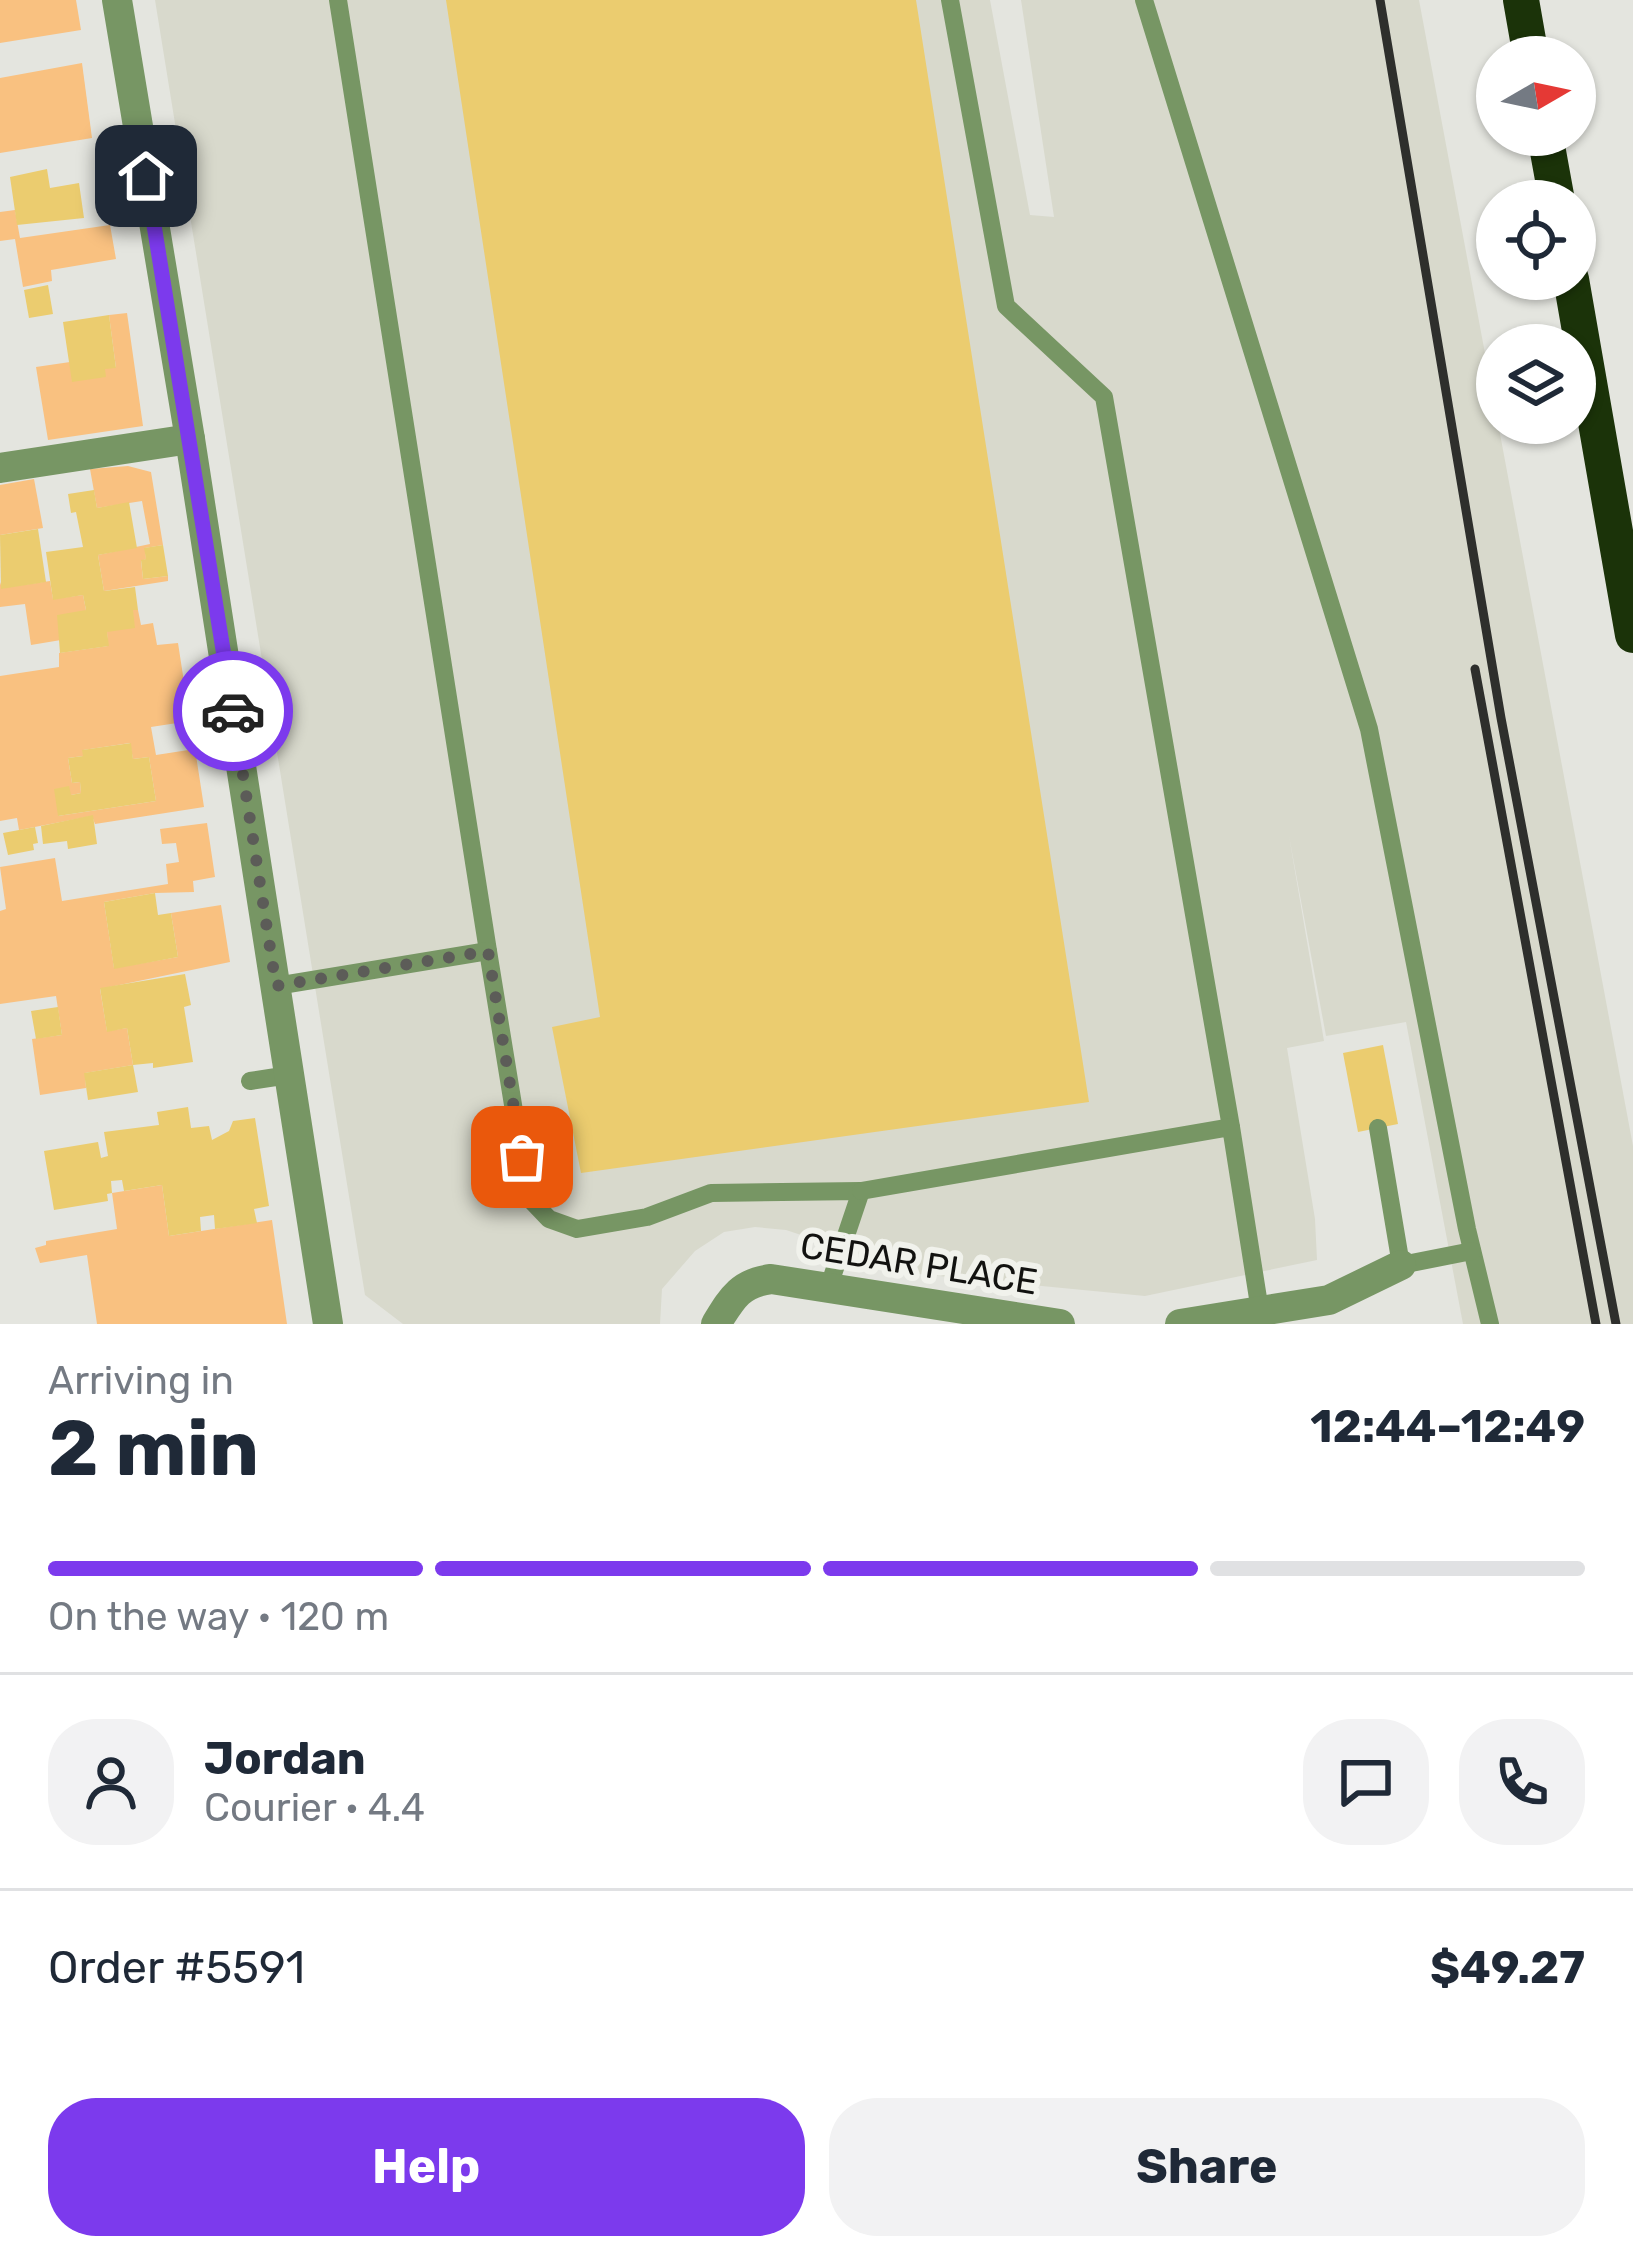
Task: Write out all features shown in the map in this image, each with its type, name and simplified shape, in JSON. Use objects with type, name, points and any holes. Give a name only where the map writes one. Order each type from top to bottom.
[{"type":"highway","points":[[1521,0],[1527,36]]},
{"type":"highway","points":[[1575,300],[1633,635]]},
{"type":"street","points":[[117,0],[328,1324]]},
{"type":"street","points":[[0,468],[190,439]]},
{"type":"street","points":[[1180,1324],[1329,1300],[1401,1265]]},
{"type":"street","name":"CEDAR PLACE","points":[[716,1324],[737,1291],[771,1279],[1060,1324]]},
{"type":"lane","points":[[338,0],[528,1197],[549,1219],[577,1229],[647,1216],[711,1193],[861,1191],[1231,1127]]},
{"type":"lane","points":[[950,0],[1006,306],[1104,397],[1260,1312]]},
{"type":"lane","points":[[1144,0],[1369,729],[1490,1324]]},
{"type":"lane","points":[[276,986],[488,951]]},
{"type":"lane","points":[[250,1081],[290,1075]]},
{"type":"lane","points":[[1378,1128],[1401,1265],[1472,1251]]},
{"type":"lane","points":[[828,1289],[861,1191]]},
{"type":"shaded area","points":[[0,0],[76,0],[81,30],[0,43]]},
{"type":"shaded area","points":[[155,0],[990,0],[1030,215],[1054,217],[1021,0],[1419,0],[1480,324],[1476,444],[1502,444],[1633,1146],[1633,1324],[1463,1324],[1406,1022],[1326,1036],[1289,836],[1324,1041],[1287,1048],[1315,1219],[1317,1260],[1145,1296],[919,1274],[786,1230],[755,1227],[724,1232],[695,1251],[662,1289],[660,1324],[403,1324],[365,1295]]},
{"type":"shaded area","points":[[82,63],[92,138],[0,153],[0,78]]},
{"type":"shaded area","points":[[15,210],[20,238],[110,225],[116,259],[51,270],[52,281],[23,287],[15,239],[0,241],[0,212]]},
{"type":"shaded area","points":[[127,313],[143,426],[48,440],[36,367],[70,362],[116,368],[109,315]]},
{"type":"shaded area","points":[[128,466],[151,472],[163,545],[145,548],[143,579],[168,576],[168,581],[104,591],[98,555],[150,544],[142,501],[97,508],[90,469]]},
{"type":"shaded area","points":[[34,479],[43,528],[0,535],[0,485]]},
{"type":"shaded area","points":[[50,581],[53,599],[83,595],[86,610],[61,640],[31,645],[25,604],[0,607],[0,582],[2,588]]},
{"type":"shaded area","points":[[138,610],[141,625],[153,623],[157,645],[178,643],[190,721],[151,727],[156,755],[195,749],[204,807],[95,824],[92,816],[19,830],[17,818],[0,821],[0,676],[59,667],[59,653],[108,646],[107,632]],"holes":[[[130,743],[133,759],[149,757],[156,801],[58,816],[71,795],[81,793],[80,782],[72,783],[68,758],[83,756],[83,750]]]},
{"type":"shaded area","points":[[207,823],[215,877],[193,881],[194,892],[104,902],[114,968],[178,957],[171,913],[221,905],[230,962],[100,989],[107,1031],[127,1028],[133,1065],[85,1073],[86,1088],[40,1095],[32,1039],[62,1035],[56,996],[0,1004],[0,911],[6,909],[0,867],[55,858],[62,901],[168,884],[166,864],[179,862],[176,843],[162,844],[160,829]]},
{"type":"shaded area","points":[[162,1185],[169,1236],[272,1220],[287,1324],[97,1324],[87,1255],[40,1263],[35,1248],[46,1241],[117,1229],[112,1193]]},
{"type":"building","points":[[446,0],[916,0],[1089,1102],[581,1173],[552,1027],[600,1017]]},
{"type":"building","points":[[47,169],[50,188],[79,183],[84,218],[17,225],[10,177]]},
{"type":"building","points":[[48,285],[53,314],[29,318],[24,290]]},
{"type":"building","points":[[109,315],[116,368],[105,369],[106,377],[72,382],[63,322]]},
{"type":"building","points":[[94,490],[97,508],[129,502],[137,548],[98,555],[104,591],[135,587],[135,628],[107,632],[109,646],[60,653],[57,615],[86,610],[83,595],[53,600],[46,552],[83,547],[68,494]]},
{"type":"building","points":[[38,529],[46,582],[1,589],[0,535]]},
{"type":"building","points":[[163,545],[168,576],[143,579],[144,548]]},
{"type":"building","points":[[131,743],[133,759],[149,757],[156,801],[58,816],[54,789],[69,786],[71,795],[81,793],[80,782],[72,783],[68,758],[83,756],[82,750]]},
{"type":"building","points":[[93,815],[97,844],[68,849],[67,841],[43,844],[41,826]]},
{"type":"building","points":[[35,827],[38,843],[33,844],[34,850],[8,855],[3,833]]},
{"type":"building","points":[[155,893],[158,915],[171,913],[178,957],[114,969],[104,902]]},
{"type":"building","points":[[185,974],[191,1005],[184,1007],[193,1062],[153,1068],[153,1063],[133,1065],[127,1028],[107,1032],[100,988]]},
{"type":"building","points":[[58,1007],[62,1035],[36,1039],[31,1011]]},
{"type":"building","points":[[1383,1045],[1398,1124],[1358,1132],[1343,1053]]},
{"type":"building","points":[[133,1065],[138,1092],[88,1100],[84,1073]]},
{"type":"building","points":[[188,1107],[191,1128],[209,1126],[212,1140],[229,1131],[233,1121],[255,1118],[269,1206],[254,1209],[257,1223],[215,1229],[214,1215],[200,1217],[201,1231],[169,1236],[162,1185],[124,1191],[122,1180],[111,1181],[108,1201],[54,1210],[44,1151],[98,1142],[101,1158],[108,1156],[104,1132],[159,1125],[157,1112]]},
{"type":"railway","points":[[1380,0],[1501,718],[1616,1324]]},
{"type":"railway","points":[[1475,669],[1596,1324]]},
{"type":"way so far","points":[[233,711],[276,986],[488,951],[522,1157]]},
{"type":"route","points":[[146,176],[233,711]]}]
